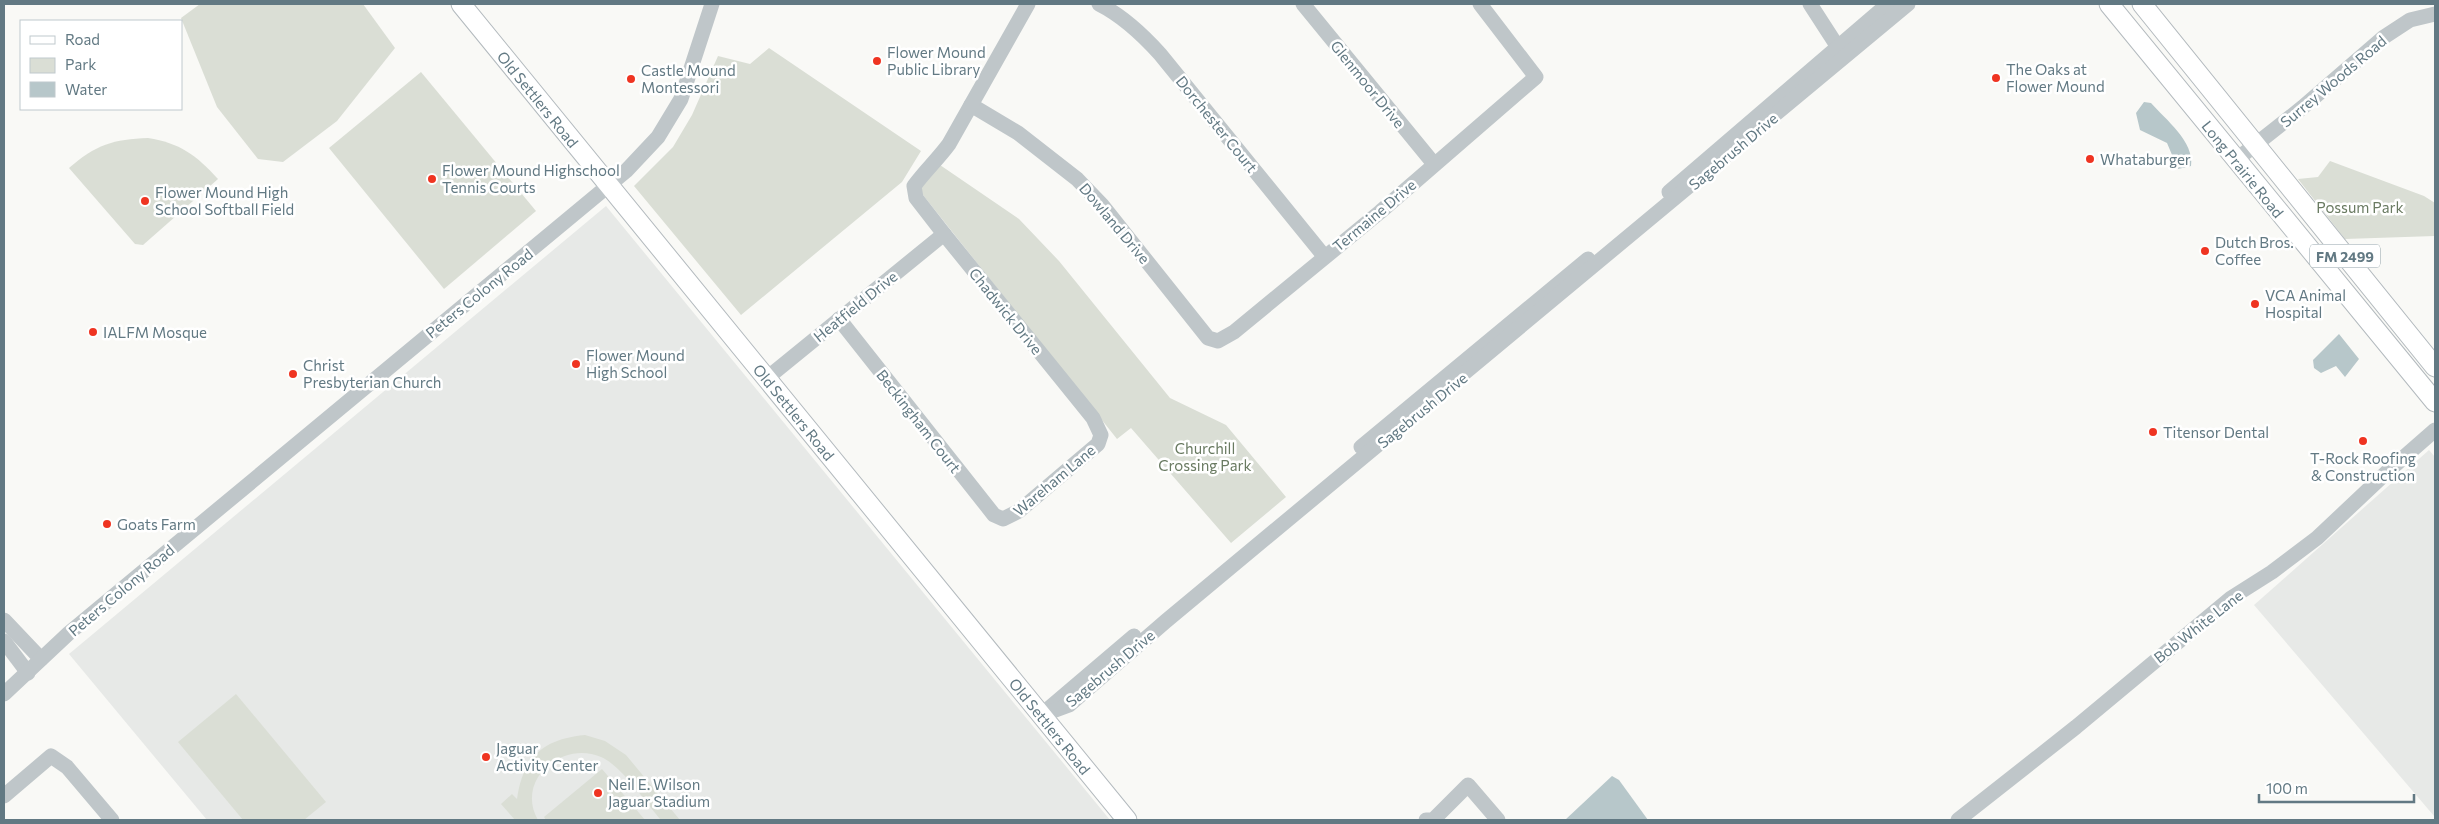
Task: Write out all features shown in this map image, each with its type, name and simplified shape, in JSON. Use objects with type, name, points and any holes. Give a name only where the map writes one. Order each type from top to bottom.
[{"type":"main road","name":"Old Settlers Road","points":[[461,4],[1127,820]]},
{"type":"main road","name":"Long Prairie Road","points":[[2109,4],[2435,402]]},
{"type":"main road","name":"Long Prairie Road","points":[[2142,4],[2435,367]]},
{"type":"street","name":"Peters Colony Road","points":[[4,694],[41,659],[225,503],[608,186],[646,150],[673,113],[687,83],[712,4]]},
{"type":"street","points":[[970,104],[1028,4]]},
{"type":"street","name":"Dorchester Court","points":[[1099,4],[1110,9],[1142,34],[1160,54],[1324,256]]},
{"type":"street","name":"Glenmoor Drive","points":[[1303,4],[1434,164]]},
{"type":"street","points":[[1810,4],[1841,52]]},
{"type":"street","name":"Termaine Drive","points":[[1218,341],[1234,332],[1324,256],[1380,212],[1536,77],[1486,6]]},
{"type":"street","name":"Sagebrush Drive","points":[[1042,715],[1069,705],[1365,449],[1841,52],[1899,6]]},
{"type":"street","name":"Surrey Woods Road","points":[[2236,160],[2303,107],[2384,37],[2410,20],[2435,14]]},
{"type":"street","name":"Chadwick Drive","points":[[970,104],[936,162],[924,172],[914,186],[916,198],[1094,418],[1101,435]]},
{"type":"street","name":"Dowland Drive","points":[[970,104],[1018,134],[1077,178],[1102,205],[1208,338],[1218,341]]},
{"type":"street","name":"Heatfield Drive","points":[[766,378],[944,234]]},
{"type":"street","name":"Beckingham Court","points":[[839,319],[994,515],[1003,519]]},
{"type":"street","name":"Bob White Lane","points":[[1958,820],[2076,727],[2230,598],[2272,572],[2316,538],[2393,466],[2435,430]]},
{"type":"street","name":"Wareham Lane","points":[[1003,519],[1019,511],[1094,448],[1098,444],[1101,435]]},
{"type":"street","points":[[4,620],[41,659]]},
{"type":"street","points":[[4,641],[28,673]]},
{"type":"street","points":[[4,796],[51,756],[67,767],[112,820]]},
{"type":"street","points":[[1426,820],[1433,820],[1468,785],[1498,820]]},
{"type":"shaded area","name":"Flower Mound High School","points":[[606,206],[1110,820],[207,820],[69,654]]},
{"type":"shaded area","points":[[2429,450],[2435,457],[2434,816],[2254,605]]},
{"type":"green space","points":[[200,4],[363,4],[395,48],[337,121],[283,162],[258,159],[217,107],[181,18]]},
{"type":"green space","points":[[769,48],[921,151],[902,182],[741,315],[634,186],[673,147],[692,115],[718,56],[750,64]]},
{"type":"green space","name":"Flower Mound Highschool Tennis Courts","points":[[421,72],[536,211],[444,289],[329,148]]},
{"type":"green space","name":"Flower Mound High School Softball Field","points":[[148,138],[169,143],[187,151],[218,179],[143,245],[135,244],[69,168],[78,160],[105,145],[125,140]]},
{"type":"green space","name":"Possum Park","points":[[2330,161],[2424,196],[2435,203],[2435,236],[2345,239],[2298,179],[2318,177]]},
{"type":"green space","name":"Churchill Crossing Park","points":[[940,165],[1019,219],[1059,261],[1170,398],[1226,425],[1286,497],[1231,543],[1131,428],[1117,439],[919,190]]},
{"type":"green space","points":[[236,694],[326,802],[304,820],[243,820],[178,742]]},
{"type":"green space","points":[[585,735],[605,741],[626,755],[680,820],[661,820],[617,768],[601,757],[586,753],[571,754],[558,759],[546,767],[538,778],[533,791],[533,805],[538,820],[515,820],[501,804],[512,794],[517,799],[524,772],[530,761],[547,746],[570,737]]},
{"type":"green space","name":"Neil E. Wilson Jaguar Stadium","points":[[602,769],[645,820],[546,820],[544,817]]},
{"type":"water","points":[[2144,102],[2151,103],[2184,140],[2191,157],[2191,166],[2178,169],[2167,143],[2140,130],[2136,113]]},
{"type":"water","points":[[2339,334],[2359,359],[2345,377],[2336,366],[2321,373],[2314,368],[2313,360]]},
{"type":"water","points":[[1612,776],[1619,780],[1648,820],[1565,820]]},
{"type":"place","name":"Flower Mound Public Library","points":[[877,61]]},
{"type":"place","name":"The Oaks at Flower Mound","points":[[1996,78]]},
{"type":"place","name":"Castle Mound Montessori","points":[[631,79]]},
{"type":"place","name":"Whataburger","points":[[2090,159]]},
{"type":"place","name":"Flower Mound Highschool Tennis Courts","points":[[432,179]]},
{"type":"place","name":"Flower Mound High School Softball Field","points":[[145,201]]},
{"type":"place","name":"Dutch Bros. Coffee","points":[[2205,251]]},
{"type":"place","name":"VCA Animal Hospital","points":[[2255,304]]},
{"type":"place","name":"IALFM Mosque","points":[[93,332]]},
{"type":"place","name":"Flower Mound High School","points":[[576,364]]},
{"type":"place","name":"Christ Presbyterian Church","points":[[293,374]]},
{"type":"place","name":"Titensor Dental","points":[[2153,432]]},
{"type":"place","name":"T-Rock Roofing & Construction","points":[[2363,441]]},
{"type":"place","name":"Goats Farm","points":[[107,524]]},
{"type":"place","name":"Jaguar Activity Center","points":[[486,757]]},
{"type":"place","name":"Neil E. Wilson Jaguar Stadium","points":[[598,793]]}]
